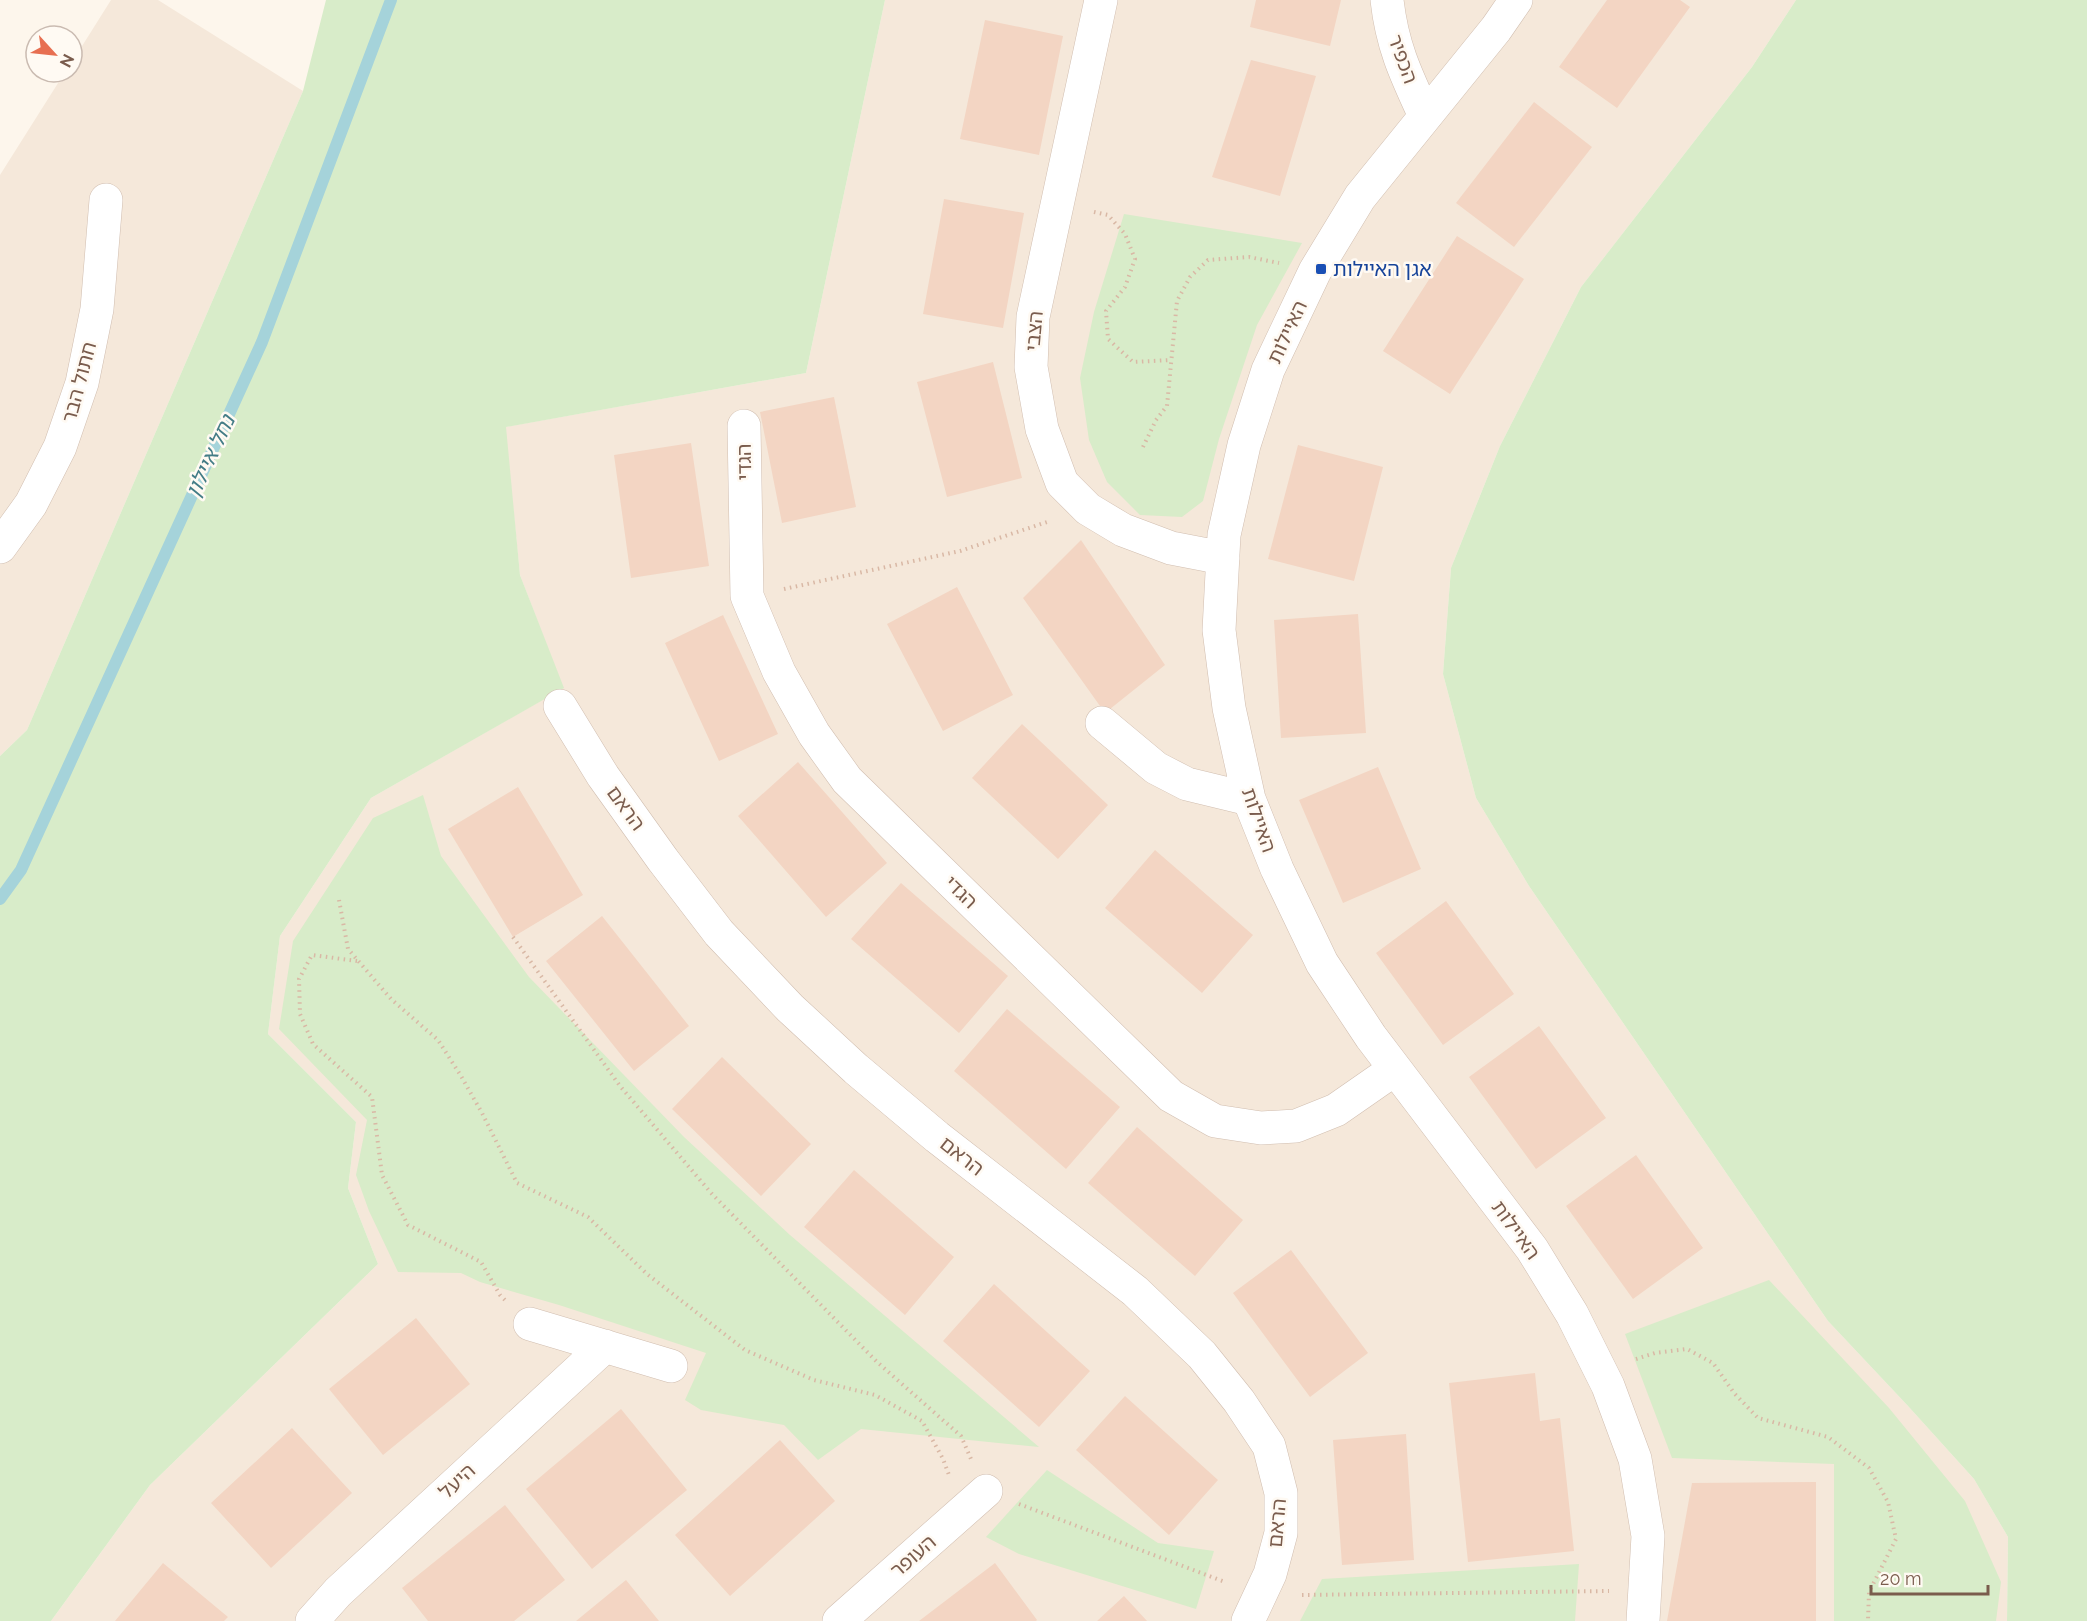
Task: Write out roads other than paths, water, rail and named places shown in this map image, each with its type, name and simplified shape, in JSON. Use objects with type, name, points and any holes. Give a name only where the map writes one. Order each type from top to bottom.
[{"type":"street","name":"הצבי","points":[[1101,0],[1033,317],[1031,367],[1042,429],[1062,483],[1088,509],[1123,530],[1171,548],[1223,558]]},
{"type":"street","name":"הכפיר","points":[[1387,0],[1392,38],[1425,116]]},
{"type":"street","name":"האיילות","points":[[1516,0],[1360,197],[1316,271],[1268,370],[1244,444],[1224,535],[1220,630],[1229,708],[1249,799],[1277,869],[1322,963],[1371,1037],[1532,1249],[1572,1314],[1602,1372],[1635,1459],[1648,1536],[1643,1621]]},
{"type":"street","name":"חתול הבר","points":[[0,547],[31,504],[60,447],[82,383],[97,309],[106,200]]},
{"type":"street","name":"הגדי","points":[[744,426],[747,596],[779,672],[814,734],[846,780],[1171,1096],[1215,1121],[1261,1128],[1296,1126],[1336,1110],[1395,1069]]},
{"type":"street","name":"הראם","points":[[560,706],[603,776],[663,860],[719,933],[790,1008],[856,1069],[938,1137],[1135,1291],[1202,1355],[1239,1401],[1269,1446],[1281,1493],[1281,1533],[1270,1574],[1248,1621]]},
{"type":"street","points":[[1102,723],[1156,768],[1188,784],[1249,799]]},
{"type":"street","points":[[530,1324],[671,1366]]},
{"type":"street","name":"היעל","points":[[312,1621],[338,1592],[605,1346]]},
{"type":"street","name":"העופר","points":[[839,1621],[986,1491]]},
{"type":"waterway","name":"נחל איילון","points":[[0,899],[21,870],[262,342],[391,0]]},
{"type":"place","name":"אגן האיילות","points":[[1321,269]]}]
